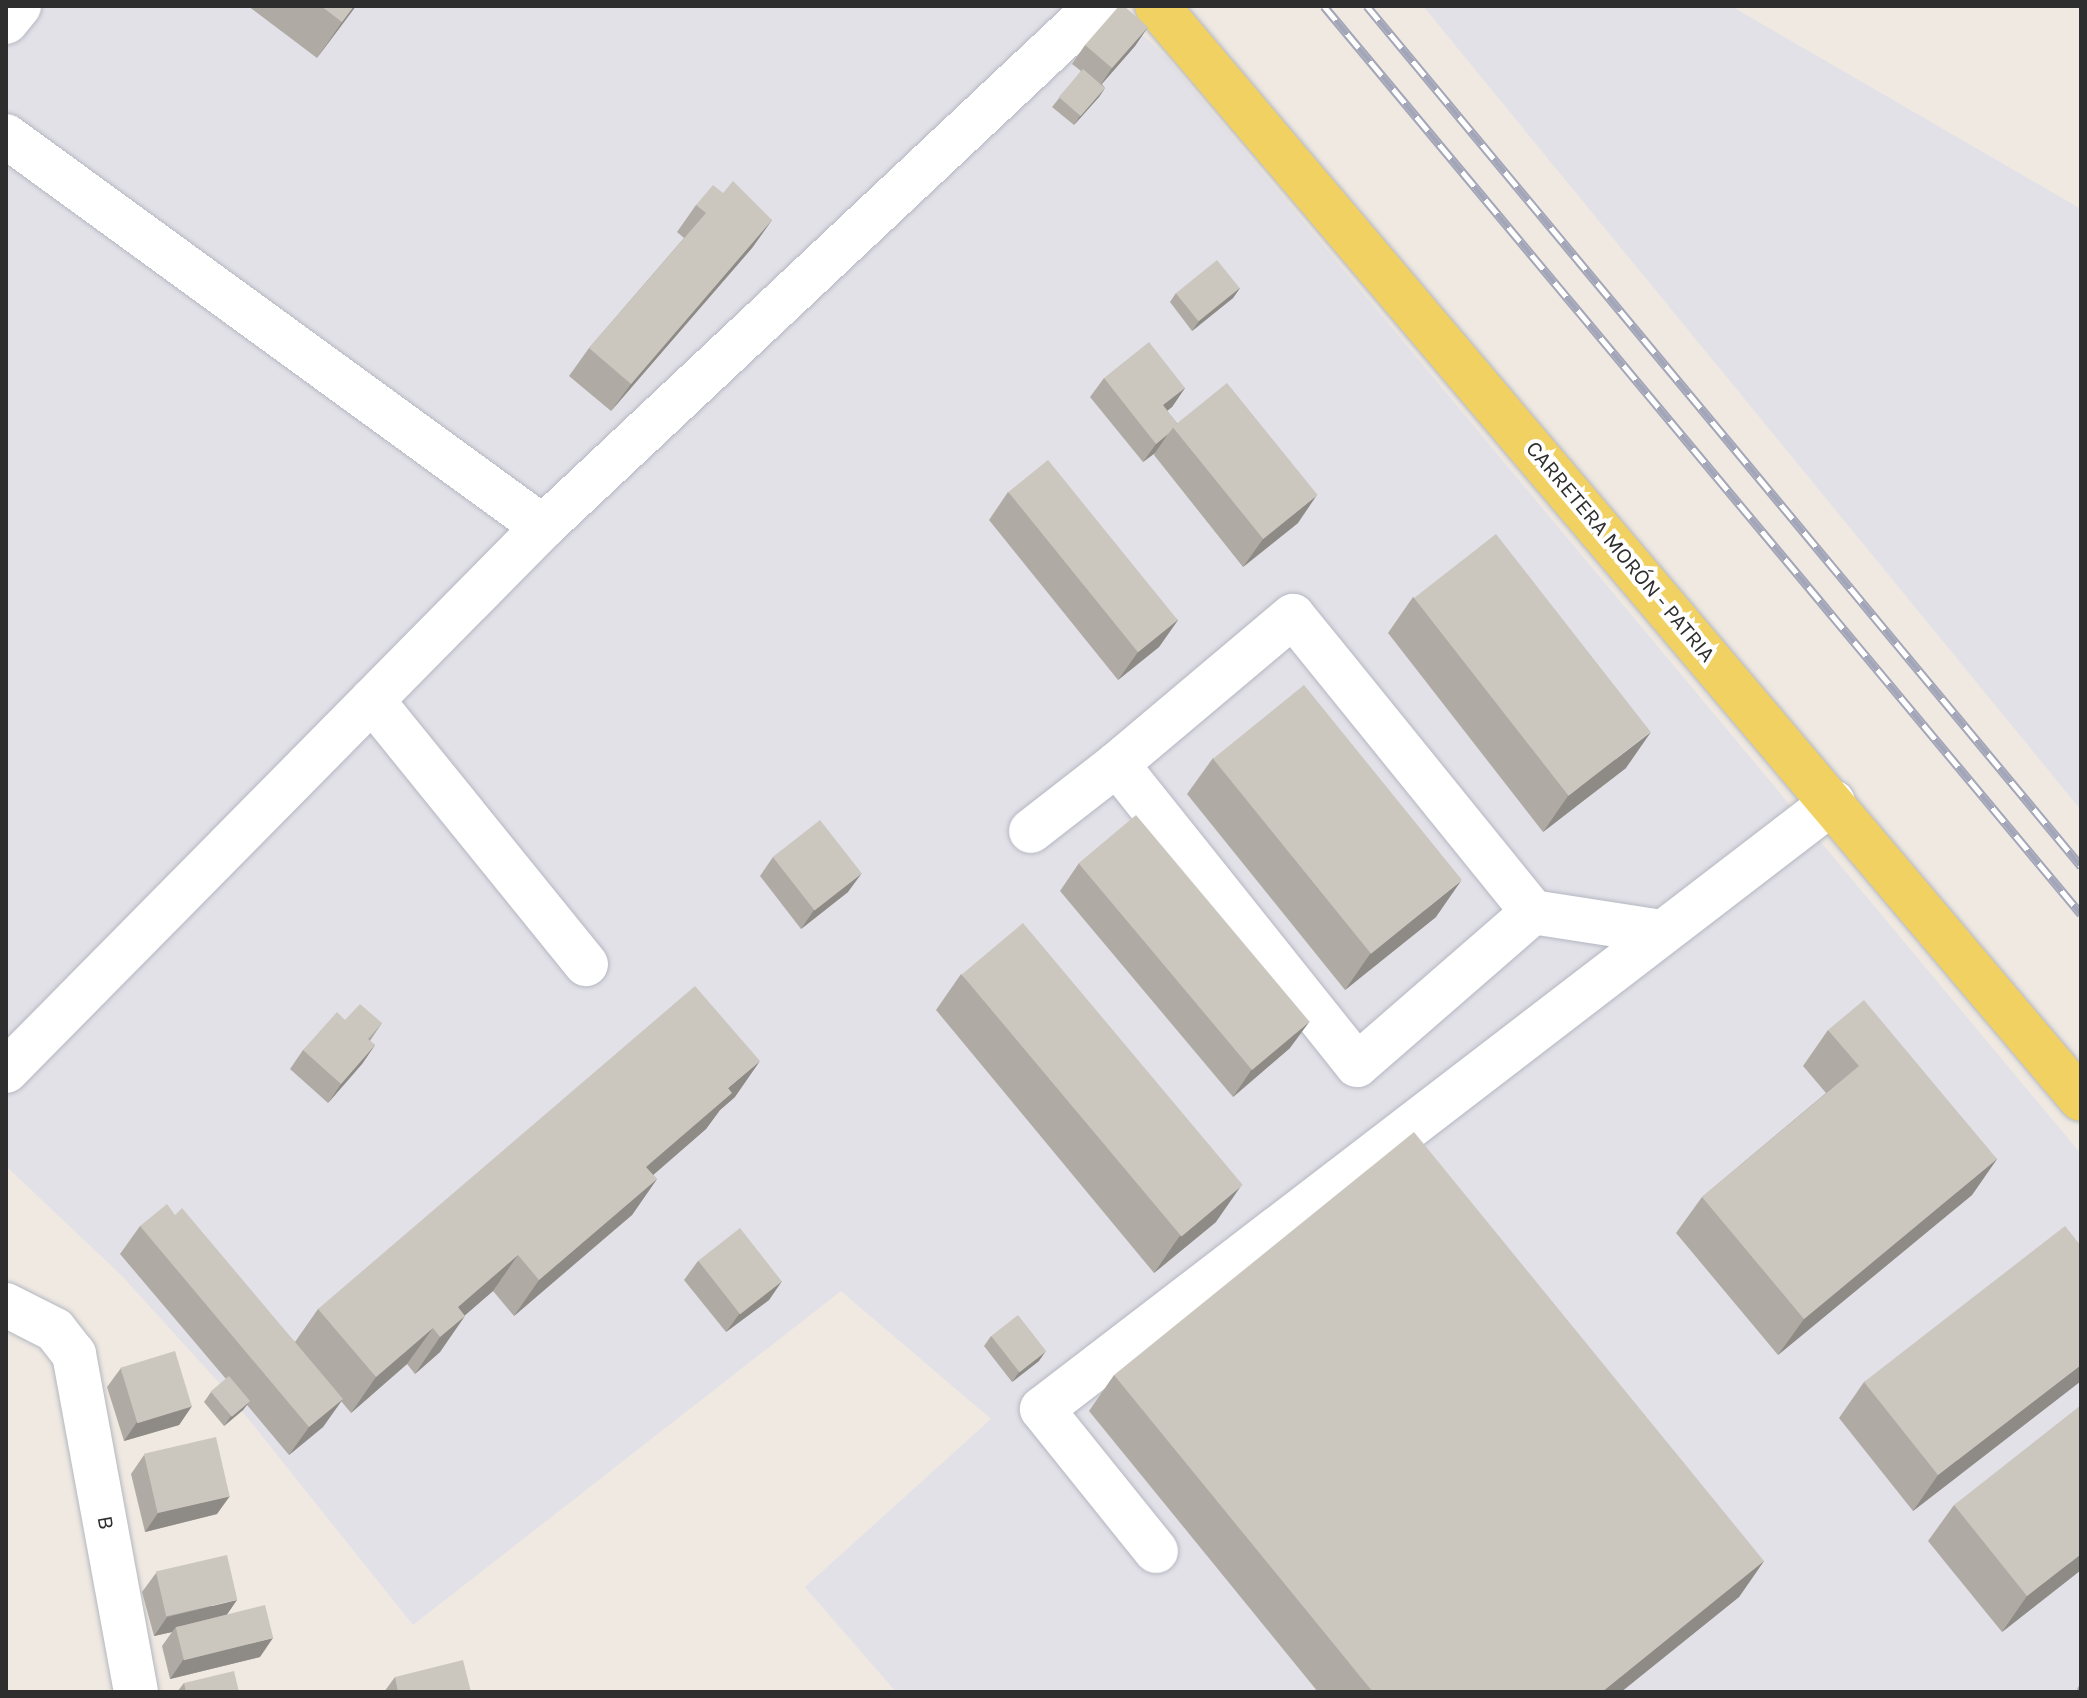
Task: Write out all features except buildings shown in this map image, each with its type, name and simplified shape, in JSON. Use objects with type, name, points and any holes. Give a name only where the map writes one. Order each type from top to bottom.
[{"type":"main road","name":"CARRETERA MORÓN - PATRIA","points":[[1157,6],[2081,1099]]},
{"type":"street","points":[[6,22],[19,6]]},
{"type":"street","points":[[6,1071],[543,527],[1097,6]]},
{"type":"street","points":[[6,136],[543,527]]},
{"type":"street","points":[[1031,831],[1117,764],[1293,616],[1533,912],[1662,932]]},
{"type":"street","points":[[372,700],[586,964]]},
{"type":"street","points":[[1117,764],[1357,1065],[1533,912]]},
{"type":"street","points":[[1156,1551],[1042,1409],[1833,802]]},
{"type":"street","name":"B","points":[[6,1305],[55,1330],[74,1354],[136,1692]]},
{"type":"shaded area","points":[[6,6],[1112,6],[1167,58],[2081,1154],[2081,1692],[896,1692],[805,1587],[991,1419],[841,1291],[413,1625],[222,1386],[122,1276],[6,1166]]},
{"type":"shaded area","points":[[1423,6],[1731,6],[2081,209],[2081,810]]},
{"type":"railway","points":[[1324,6],[2081,914]]},
{"type":"railway","points":[[1367,6],[2081,866]]}]
